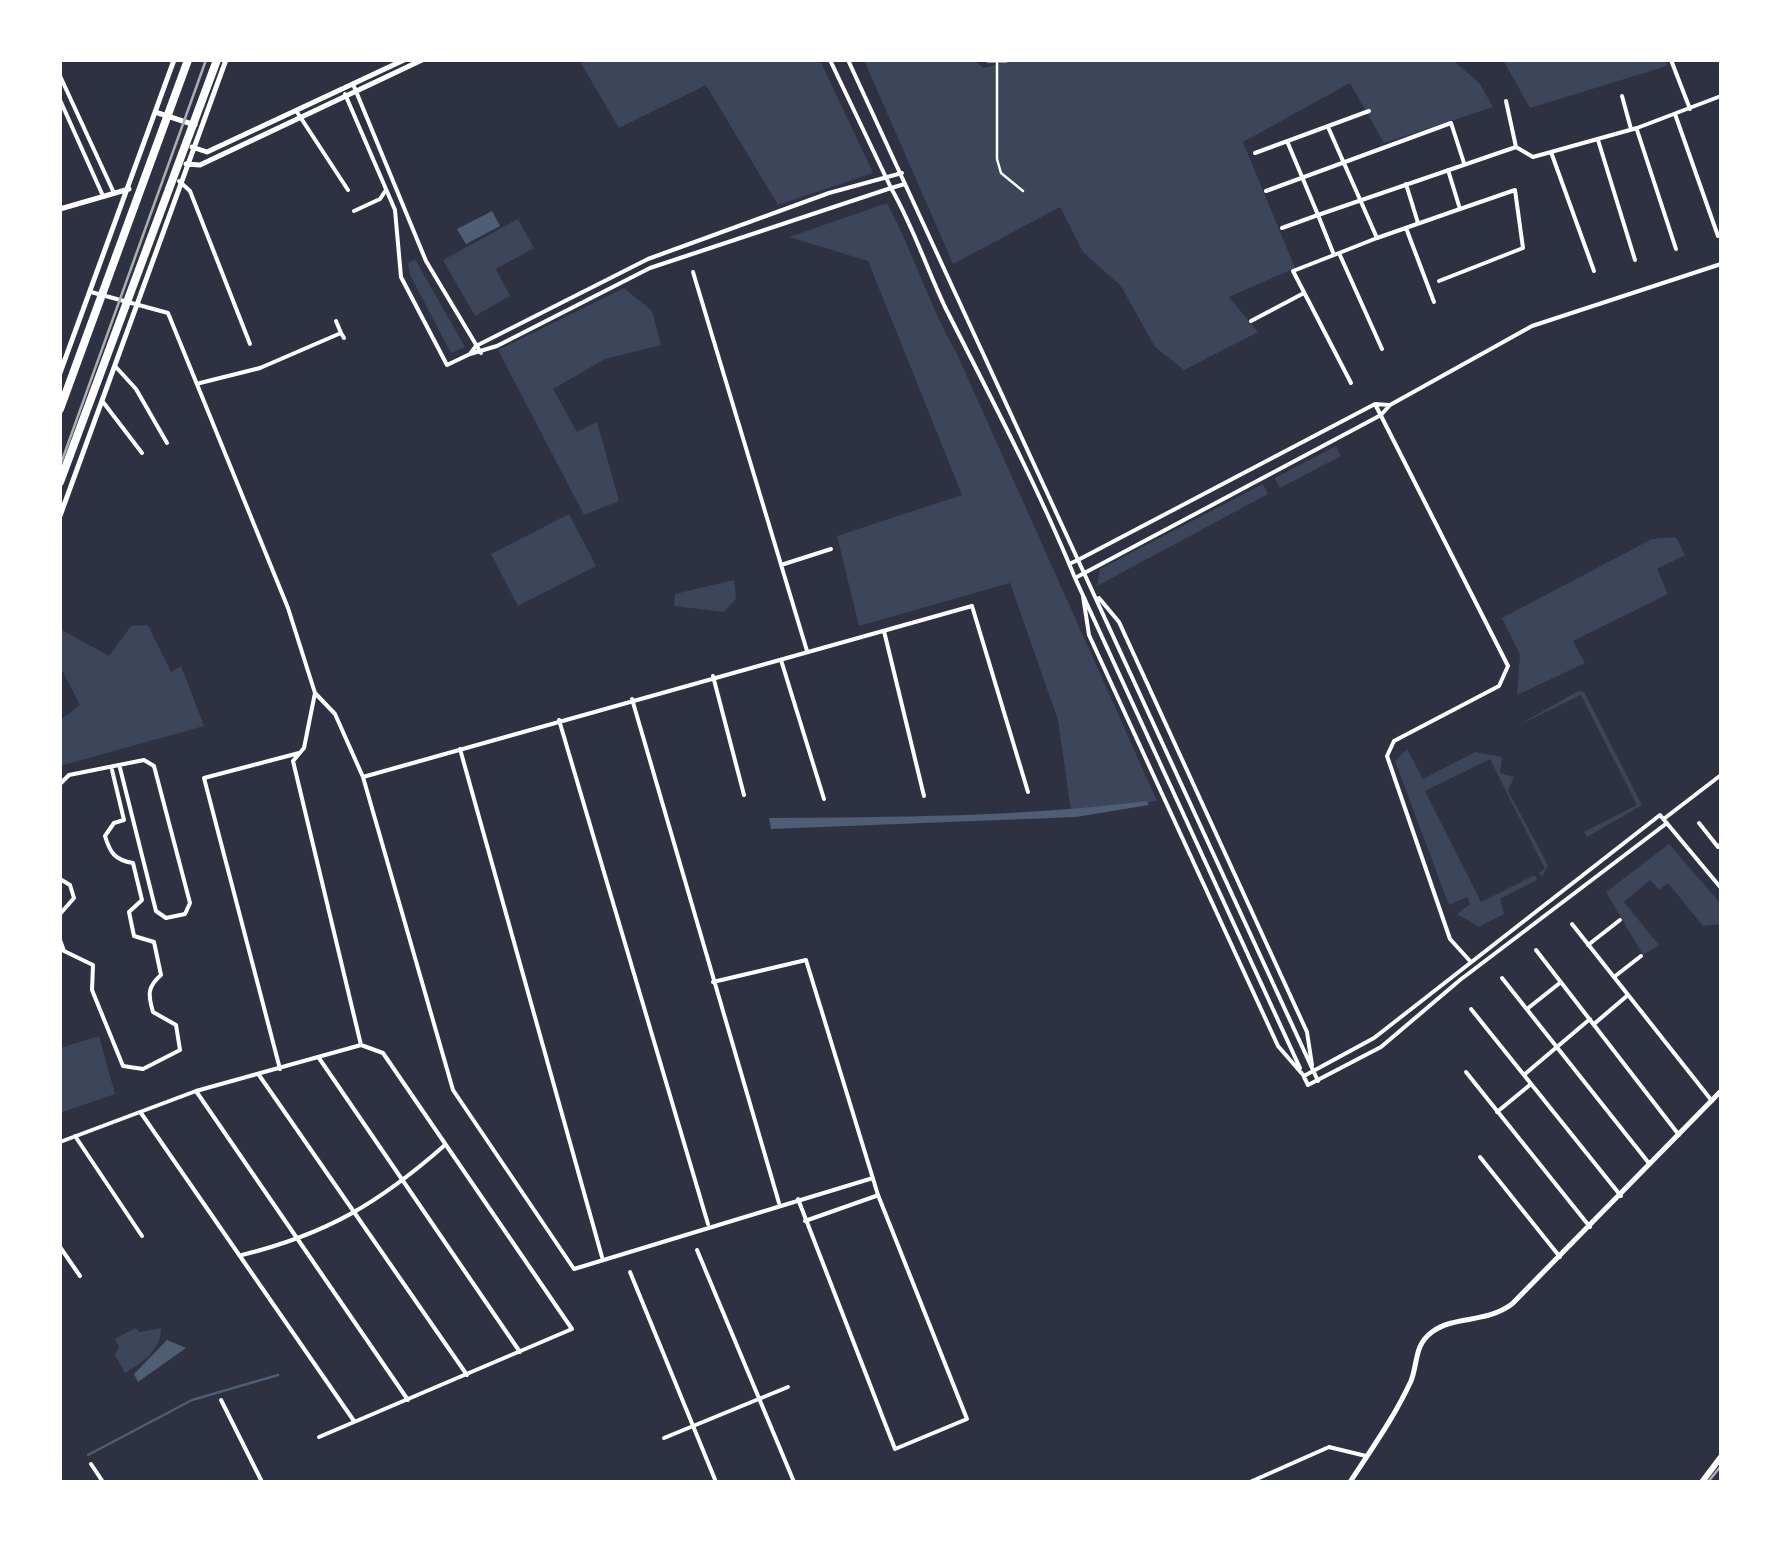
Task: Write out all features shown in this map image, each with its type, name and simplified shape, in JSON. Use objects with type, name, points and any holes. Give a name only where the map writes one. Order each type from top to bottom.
[{"type":"highway","points":[[60,409],[188,60]]},
{"type":"highway","points":[[60,482],[217,60]]},
{"type":"main road","points":[[1702,1482],[1721,1457]]},
{"type":"street","points":[[60,373],[174,60]]},
{"type":"street","points":[[60,516],[226,60]]},
{"type":"street","points":[[355,88],[404,60]]},
{"type":"street","points":[[192,147],[207,152],[422,60]]},
{"type":"street","points":[[830,60],[917,233],[944,305],[973,355],[1308,1086],[1380,1047],[1721,775]]},
{"type":"street","points":[[848,60],[1318,1081]]},
{"type":"street","points":[[988,60],[1006,60]]},
{"type":"street","points":[[1671,60],[1690,110]]},
{"type":"street","points":[[60,76],[114,193]]},
{"type":"street","points":[[355,88],[426,260],[480,353]]},
{"type":"street","points":[[186,164],[200,165],[302,119],[344,93]]},
{"type":"street","points":[[344,93],[398,224],[401,278],[448,366],[650,268],[906,183]]},
{"type":"street","points":[[1622,96],[1676,248]]},
{"type":"street","points":[[1506,101],[1516,146],[1533,156],[1634,129],[1721,96]]},
{"type":"street","points":[[60,100],[103,196]]},
{"type":"street","points":[[1255,152],[1369,111]]},
{"type":"street","points":[[156,112],[200,127]]},
{"type":"street","points":[[298,112],[348,190]]},
{"type":"street","points":[[1675,114],[1718,236]]},
{"type":"street","points":[[1266,191],[1451,123],[1464,164]]},
{"type":"street","points":[[1328,127],[1377,238]]},
{"type":"street","points":[[1597,138],[1635,260]]},
{"type":"street","points":[[1287,142],[1382,349]]},
{"type":"street","points":[[1282,228],[1516,146]]},
{"type":"street","points":[[1552,152],[1594,271]]},
{"type":"street","points":[[1448,170],[1460,209]]},
{"type":"street","points":[[470,354],[476,346],[648,259],[902,173]]},
{"type":"street","points":[[179,181],[190,191],[250,344]]},
{"type":"street","points":[[1406,184],[1418,224]]},
{"type":"street","points":[[60,209],[129,189]]},
{"type":"street","points":[[354,210],[380,199],[386,190]]},
{"type":"street","points":[[1351,383],[1293,272],[1515,190],[1523,248],[1439,281]]},
{"type":"street","points":[[1406,228],[1434,302]]},
{"type":"street","points":[[1074,578],[1381,416],[1390,405],[1532,326],[1721,264]]},
{"type":"street","points":[[693,272],[807,652]]},
{"type":"street","points":[[91,292],[168,312],[200,383],[316,692],[335,714],[363,777],[453,1090],[574,1269],[708,1225],[873,1178]]},
{"type":"street","points":[[1251,320],[1304,293]]},
{"type":"street","points":[[200,383],[260,368],[342,336],[336,321]]},
{"type":"street","points":[[115,366],[136,390],[166,443]]},
{"type":"street","points":[[104,402],[142,452]]},
{"type":"street","points":[[1069,564],[1376,404],[1390,405]]},
{"type":"street","points":[[1376,404],[1508,666],[1499,686],[1394,741],[1387,756],[1450,939],[1470,961]]},
{"type":"street","points":[[781,565],[831,550]]},
{"type":"street","points":[[1093,591],[1118,622],[1238,880],[1307,1032],[1313,1072]]},
{"type":"street","points":[[1083,596],[1089,635],[1262,1012],[1278,1046],[1304,1076]]},
{"type":"street","points":[[363,777],[972,606],[1028,792]]},
{"type":"street","points":[[884,631],[924,796]]},
{"type":"street","points":[[781,658],[824,799]]},
{"type":"street","points":[[713,676],[744,794]]},
{"type":"street","points":[[316,692],[314,715],[293,761],[361,1045]]},
{"type":"street","points":[[632,699],[780,1204]]},
{"type":"street","points":[[559,720],[708,1225]]},
{"type":"street","points":[[460,749],[602,1258]]},
{"type":"street","points":[[280,1068],[204,778],[299,753]]},
{"type":"street","points":[[60,784],[69,775],[112,770],[144,760],[154,766],[189,908],[185,914],[161,917],[120,768]]},
{"type":"street","points":[[60,940],[64,951],[94,965],[92,990],[122,1066],[143,1070],[174,1056],[181,1044],[176,1025],[153,1012],[148,995],[151,984],[162,975],[154,942],[134,936],[130,925],[129,912],[142,900],[133,863],[110,852],[106,836],[114,823],[124,820],[112,770]]},
{"type":"street","points":[[1304,1076],[1374,1038],[1470,961],[1664,819]]},
{"type":"street","points":[[1664,819],[1721,888]]},
{"type":"street","points":[[1699,822],[1718,846],[1721,844]]},
{"type":"street","points":[[138,882],[148,878]]},
{"type":"street","points":[[60,879],[70,885],[74,898],[60,914]]},
{"type":"street","points":[[1588,945],[1620,920]]},
{"type":"street","points":[[1572,924],[1712,1101]]},
{"type":"street","points":[[1536,950],[1679,1135]]},
{"type":"street","points":[[1614,977],[1641,956]]},
{"type":"street","points":[[714,982],[806,960],[878,1195],[967,1419],[894,1449],[798,1199]]},
{"type":"street","points":[[1502,978],[1650,1166]]},
{"type":"street","points":[[1527,1009],[1561,982]]},
{"type":"street","points":[[1524,1075],[1628,995]]},
{"type":"street","points":[[1471,1009],[1621,1196]]},
{"type":"street","points":[[60,1142],[196,1091],[361,1045],[383,1053],[572,1329],[319,1437]]},
{"type":"street","points":[[319,1058],[520,1352]]},
{"type":"street","points":[[1466,1072],[1590,1227]]},
{"type":"street","points":[[259,1075],[468,1375]]},
{"type":"street","points":[[1497,1112],[1531,1084]]},
{"type":"street","points":[[196,1091],[408,1400]]},
{"type":"street","points":[[1350,1482],[1412,1378],[1416,1352],[1428,1335],[1441,1326],[1500,1314],[1560,1258],[1721,1091]]},
{"type":"street","points":[[140,1112],[354,1422]]},
{"type":"street","points":[[75,1136],[142,1236]]},
{"type":"street","points":[[240,1255],[297,1242],[358,1213],[446,1145]]},
{"type":"street","points":[[1480,1157],[1560,1258]]},
{"type":"street","points":[[805,1221],[878,1195]]},
{"type":"street","points":[[60,1247],[80,1276]]},
{"type":"street","points":[[696,1250],[794,1482]]},
{"type":"street","points":[[630,1272],[716,1482]]},
{"type":"street","points":[[664,1438],[788,1387]]},
{"type":"street","points":[[221,1400],[262,1482]]},
{"type":"street","points":[[1250,1482],[1330,1447],[1367,1456]]},
{"type":"street","points":[[91,1464],[103,1482]]},
{"type":"lane","points":[[997,61],[997,159],[1001,174],[1023,191]]},
{"type":"shaded area","points":[[579,60],[820,60],[873,173],[778,205],[706,85],[619,128]]},
{"type":"shaded area","points":[[864,60],[973,60],[984,68],[1014,60],[1453,60],[1480,84],[1493,107],[1384,143],[1350,83],[1243,142],[1295,268],[1229,297],[1258,332],[1184,370],[1155,347],[1121,286],[1083,252],[1060,207],[953,264]]},
{"type":"shaded area","points":[[1503,60],[1665,60],[1667,66],[1530,108]]},
{"type":"shaded area","points":[[887,203],[1157,801],[1071,811],[1058,720],[1010,583],[859,626],[837,536],[962,495],[868,261],[789,237]]},
{"type":"shaded area","points":[[492,211],[500,226],[466,244],[457,229]]},
{"type":"shaded area","points":[[518,219],[534,248],[496,269],[510,296],[475,316],[443,260]]},
{"type":"shaded area","points":[[415,259],[465,347],[451,353],[410,275],[408,263]]},
{"type":"shaded area","points":[[624,288],[652,311],[661,345],[605,359],[553,389],[577,432],[597,422],[619,501],[584,515],[498,350]]},
{"type":"shaded area","points":[[1336,446],[1341,456],[1280,488],[1275,478]]},
{"type":"shaded area","points":[[1263,484],[1268,494],[1097,586],[1100,569]]},
{"type":"shaded area","points":[[569,514],[596,566],[518,606],[491,554]]},
{"type":"shaded area","points":[[1676,537],[1685,555],[1657,569],[1668,594],[1573,641],[1585,663],[1517,695],[1520,655],[1502,618],[1652,539]]},
{"type":"shaded area","points":[[734,580],[736,599],[724,612],[674,606],[675,594]]},
{"type":"shaded area","points":[[148,625],[171,672],[181,666],[204,726],[60,766],[60,720],[80,705],[60,666],[60,629],[109,656],[131,626]]},
{"type":"shaded area","points":[[1578,691],[1584,692],[1642,805],[1587,837],[1584,832],[1637,805],[1581,695],[1515,727]]},
{"type":"shaded area","points":[[1407,749],[1423,779],[1475,752],[1502,757],[1500,773],[1514,777],[1508,791],[1548,865],[1542,877],[1539,873],[1545,869],[1490,759],[1425,791],[1481,902],[1535,875],[1537,880],[1500,899],[1504,914],[1479,927],[1457,914],[1470,904],[1467,897],[1449,905],[1395,761]]},
{"type":"shaded area","points":[[1147,801],[1149,805],[1076,817],[771,829],[769,818],[1005,813]]},
{"type":"shaded area","points":[[1669,844],[1721,904],[1721,924],[1703,926],[1668,883],[1659,890],[1650,880],[1624,902],[1659,945],[1643,955],[1606,892]]},
{"type":"shaded area","points":[[99,1036],[115,1094],[60,1113],[60,1048]]},
{"type":"shaded area","points":[[135,1328],[139,1332],[161,1328],[160,1336],[150,1355],[125,1373],[115,1355],[119,1347],[115,1339]]},
{"type":"shaded area","points":[[167,1340],[186,1348],[138,1382],[134,1374]]},
{"type":"waterway","points":[[88,1455],[192,1400],[278,1375]]},
{"type":"railway","points":[[60,466],[206,60]]},
{"type":"railway","points":[[1708,1482],[1721,1466]]}]
